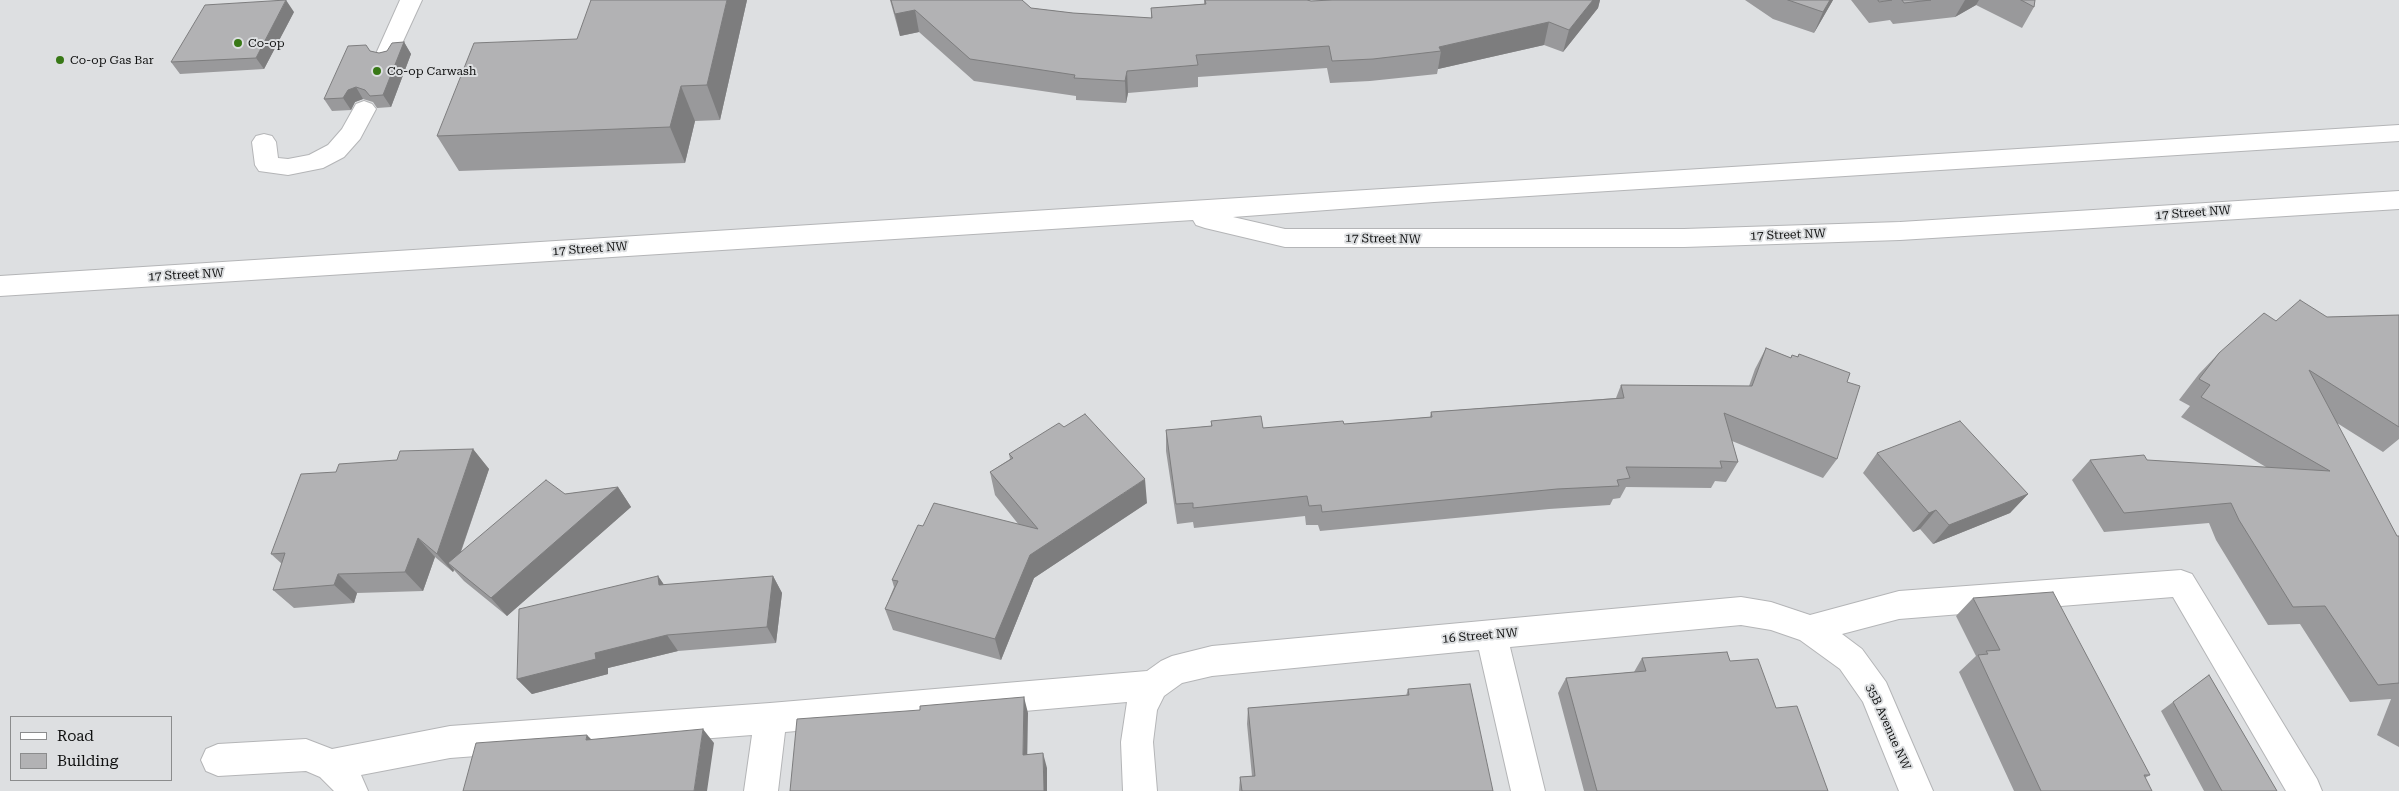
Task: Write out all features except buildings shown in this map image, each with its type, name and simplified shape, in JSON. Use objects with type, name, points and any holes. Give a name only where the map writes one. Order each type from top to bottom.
[{"type":"main road","points":[[386,56],[411,0]]},
{"type":"main road","points":[[264,142],[267,165],[288,167],[314,162],[336,151],[352,133],[364,109]]},
{"type":"main road","name":"17 Street NW","points":[[0,286],[1180,212],[1434,193],[2399,133]]},
{"type":"main road","name":"17 Street NW","points":[[1180,212],[1285,238],[1684,238],[1900,231],[2399,200]]},
{"type":"main road","points":[[1810,629],[1899,605],[2181,583],[2305,791]]},
{"type":"main road","name":"16 Street NW","points":[[1153,685],[1172,671],[1212,660],[1741,610],[1771,616],[1810,629]]},
{"type":"main road","name":"35B Avenue NW","points":[[1810,629],[1852,659],[1864,673],[1875,693],[1916,791]]},
{"type":"main road","points":[[1492,635],[1528,791]]},
{"type":"main road","points":[[218,760],[306,755],[342,778],[450,742],[770,718],[1153,685]]},
{"type":"main road","points":[[1140,791],[1137,742],[1141,708],[1153,685]]},
{"type":"main road","points":[[761,791],[770,718]]},
{"type":"place","name":"Co-op","points":[[238,43]]},
{"type":"place","name":"Co-op Gas Bar","points":[[60,60]]},
{"type":"place","name":"Co-op Carwash","points":[[377,71]]}]
